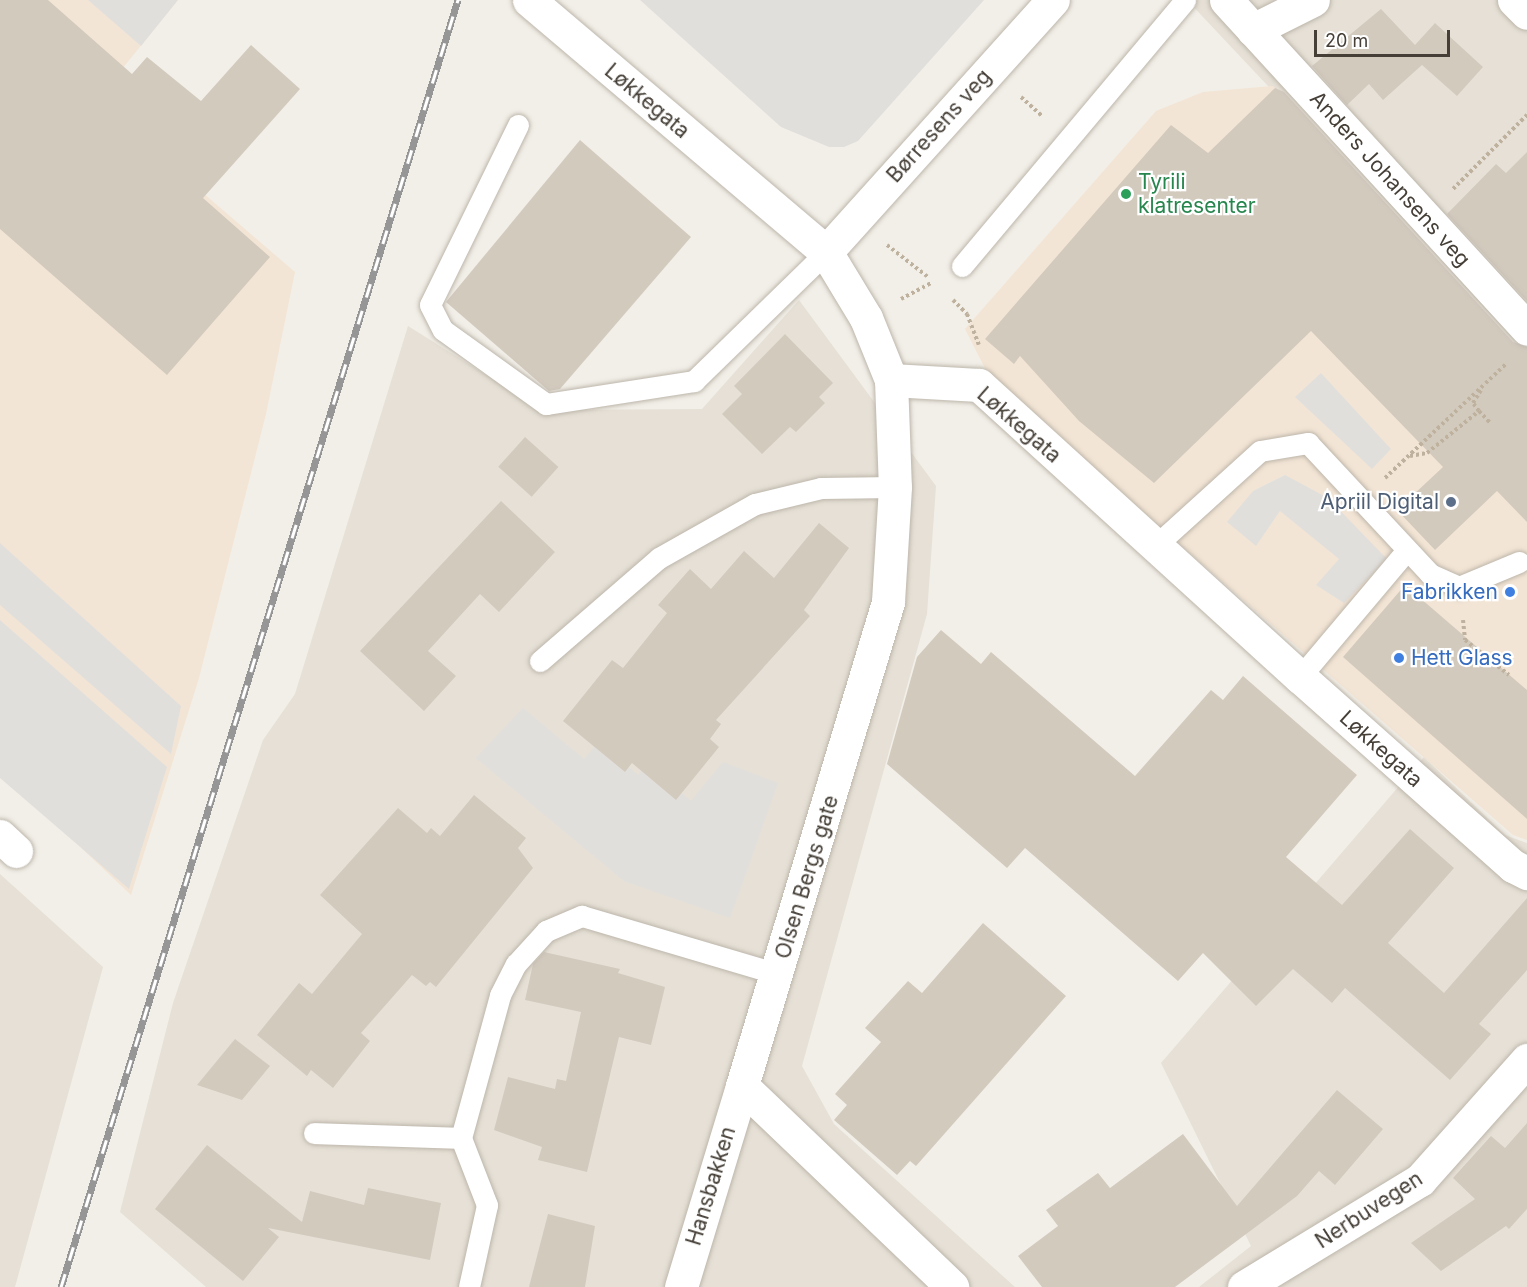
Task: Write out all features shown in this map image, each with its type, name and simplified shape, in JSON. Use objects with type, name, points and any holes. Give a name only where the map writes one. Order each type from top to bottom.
[{"type":"street","name":"Løkkegata","points":[[529,0],[826,252],[866,318],[891,380],[979,385],[1154,547],[1513,866],[1527,873]]},
{"type":"street","name":"Børresens veg","points":[[826,252],[1053,0]]},
{"type":"street","name":"Anders Johansens veg","points":[[1226,0],[1527,329]]},
{"type":"street","points":[[1253,30],[1313,0]]},
{"type":"street","points":[[1514,0],[1527,13]]},
{"type":"street","name":"Olsen Bergs gate","points":[[742,1086],[778,974],[888,603],[896,487],[891,380]]},
{"type":"street","name":"Nerbuvegen","points":[[1244,1287],[1420,1180],[1527,1060]]},
{"type":"street","points":[[742,1086],[952,1287]]},
{"type":"street","name":"Hansbakken","points":[[681,1287],[742,1086]]},
{"type":"lane","points":[[962,266],[1185,0]]},
{"type":"lane","points":[[518,125],[430,305],[443,330],[546,405],[694,381],[826,252]]},
{"type":"lane","points":[[1154,547],[1260,451],[1308,443],[1430,574],[1459,587],[1519,562]]},
{"type":"lane","points":[[540,661],[659,558],[755,504],[820,488],[896,487]]},
{"type":"lane","points":[[1300,677],[1407,550]]},
{"type":"lane","points":[[470,1287],[487,1205],[461,1138],[500,995],[516,964],[546,931],[582,916],[778,974]]},
{"type":"lane","points":[[314,1133],[461,1138]]},
{"type":"path","points":[[993,66],[1068,138]]},
{"type":"path","points":[[1425,218],[1527,115]]},
{"type":"path","points":[[890,305],[962,266]]},
{"type":"path","points":[[1361,502],[1512,358]]},
{"type":"path","points":[[1483,387],[1473,403],[1490,423]]},
{"type":"path","points":[[1409,456],[1427,453],[1479,411]]},
{"type":"path","points":[[1465,640],[1509,675]]},
{"type":"shaded area","points":[[0,0],[178,0],[96,101],[295,272],[266,414],[199,678],[131,895],[0,771]]},
{"type":"shaded area","points":[[88,0],[178,0],[141,46]]},
{"type":"shaded area","points":[[640,0],[984,0],[858,141],[844,147],[829,147],[781,127]]},
{"type":"shaded area","points":[[1187,0],[1527,0],[1527,361]]},
{"type":"shaded area","points":[[1273,86],[1527,362],[1527,840],[1513,835],[991,380],[965,329],[1156,111],[1203,92]]},
{"type":"shaded area","points":[[799,300],[936,486],[927,614],[802,1066],[834,1124],[1015,1287],[206,1287],[120,1212],[173,1003],[263,740],[295,694],[408,326],[542,410],[702,409]]},
{"type":"shaded area","points":[[1321,373],[1391,449],[1372,469],[1295,397]]},
{"type":"shaded area","points":[[1285,475],[1328,498],[1387,559],[1344,603],[1316,585],[1339,559],[1280,511],[1256,546],[1227,522],[1253,491]]},
{"type":"shaded area","points":[[0,543],[181,706],[171,754],[0,605]]},
{"type":"shaded area","points":[[0,620],[167,767],[129,889],[0,778]]},
{"type":"shaded area","points":[[523,708],[584,759],[608,731],[615,755],[638,775],[647,765],[691,801],[723,762],[778,783],[730,918],[624,881],[476,758]]},
{"type":"shaded area","points":[[1424,757],[1505,835],[1527,843],[1527,1287],[1199,1287],[1251,1246],[1161,1063]]},
{"type":"shaded area","points":[[0,874],[103,967],[15,1287],[0,1287]]},
{"type":"building","points":[[0,0],[48,0],[132,74],[147,57],[201,101],[251,45],[300,89],[203,198],[270,257],[167,375],[0,229]]},
{"type":"building","points":[[1381,9],[1415,45],[1435,23],[1483,67],[1457,96],[1422,65],[1383,100],[1369,84],[1347,105],[1312,66]]},
{"type":"building","points":[[1275,88],[1284,92],[1513,342],[1527,347],[1527,522],[1497,491],[1435,550],[1397,510],[1443,467],[1311,331],[1154,483],[1079,421],[1020,356],[1014,364],[985,339],[1171,125],[1208,153]]},
{"type":"building","points":[[580,140],[691,237],[560,389],[549,391],[446,302]]},
{"type":"building","points":[[1527,152],[1527,301],[1447,214],[1496,164],[1506,173]]},
{"type":"building","points":[[785,334],[833,383],[819,397],[825,403],[796,432],[790,427],[762,454],[722,414],[742,394],[734,386]]},
{"type":"building","points":[[525,437],[558,467],[532,497],[498,467]]},
{"type":"building","points":[[501,501],[555,552],[499,612],[480,594],[428,651],[456,676],[424,711],[360,651]]},
{"type":"building","points":[[819,523],[849,548],[804,610],[810,616],[716,720],[721,724],[710,739],[719,747],[676,800],[632,763],[625,772],[563,721],[612,660],[623,668],[667,613],[658,605],[690,569],[711,589],[744,551],[774,578]]},
{"type":"building","points":[[1405,585],[1527,690],[1527,819],[1343,657]]},
{"type":"building","points":[[941,630],[981,664],[991,652],[1135,776],[1211,690],[1223,700],[1243,676],[1357,775],[1286,857],[1342,905],[1410,829],[1454,868],[1388,943],[1444,993],[1527,898],[1527,970],[1479,1024],[1491,1034],[1450,1080],[1345,988],[1332,1003],[1293,969],[1256,1006],[1203,953],[1178,981],[1025,848],[1007,868],[887,764],[917,657]]},
{"type":"building","points":[[474,795],[526,838],[518,848],[533,868],[436,987],[430,982],[426,986],[412,975],[361,1033],[370,1041],[333,1088],[311,1070],[307,1076],[257,1035],[299,983],[312,994],[362,934],[320,895],[398,808],[427,833],[431,828],[440,836]]},
{"type":"building","points":[[983,923],[1066,996],[916,1166],[910,1161],[897,1175],[834,1120],[847,1105],[835,1094],[881,1042],[865,1028],[908,981],[922,993]]},
{"type":"building","points":[[544,952],[620,969],[618,973],[665,987],[651,1045],[619,1037],[587,1172],[538,1160],[542,1147],[494,1130],[508,1077],[555,1089],[557,1079],[566,1081],[581,1012],[525,1000],[533,964]]},
{"type":"building","points":[[235,1039],[270,1066],[242,1100],[197,1085]]},
{"type":"building","points":[[1337,1090],[1383,1129],[1335,1185],[1319,1171],[1297,1196],[1175,1287],[1042,1287],[1018,1256],[1058,1226],[1046,1210],[1098,1173],[1110,1188],[1183,1134],[1237,1206]]},
{"type":"building","points":[[1527,1123],[1527,1209],[1509,1229],[1506,1226],[1441,1271],[1411,1243],[1475,1199],[1453,1178],[1491,1136],[1505,1148]]},
{"type":"building","points":[[207,1145],[302,1222],[310,1191],[364,1205],[368,1188],[441,1203],[430,1260],[268,1228],[279,1237],[243,1281],[155,1209]]},
{"type":"building","points":[[548,1214],[595,1226],[585,1287],[529,1287]]},
{"type":"railway","points":[[61,1287],[458,0]]},
{"type":"place","name":"Tyrili klatresenter","points":[[1126,194]]},
{"type":"place","name":"Apriil Digital","points":[[1451,502]]},
{"type":"place","name":"Fabrikken","points":[[1510,592]]},
{"type":"place","name":"Hett Glass","points":[[1399,658]]}]
